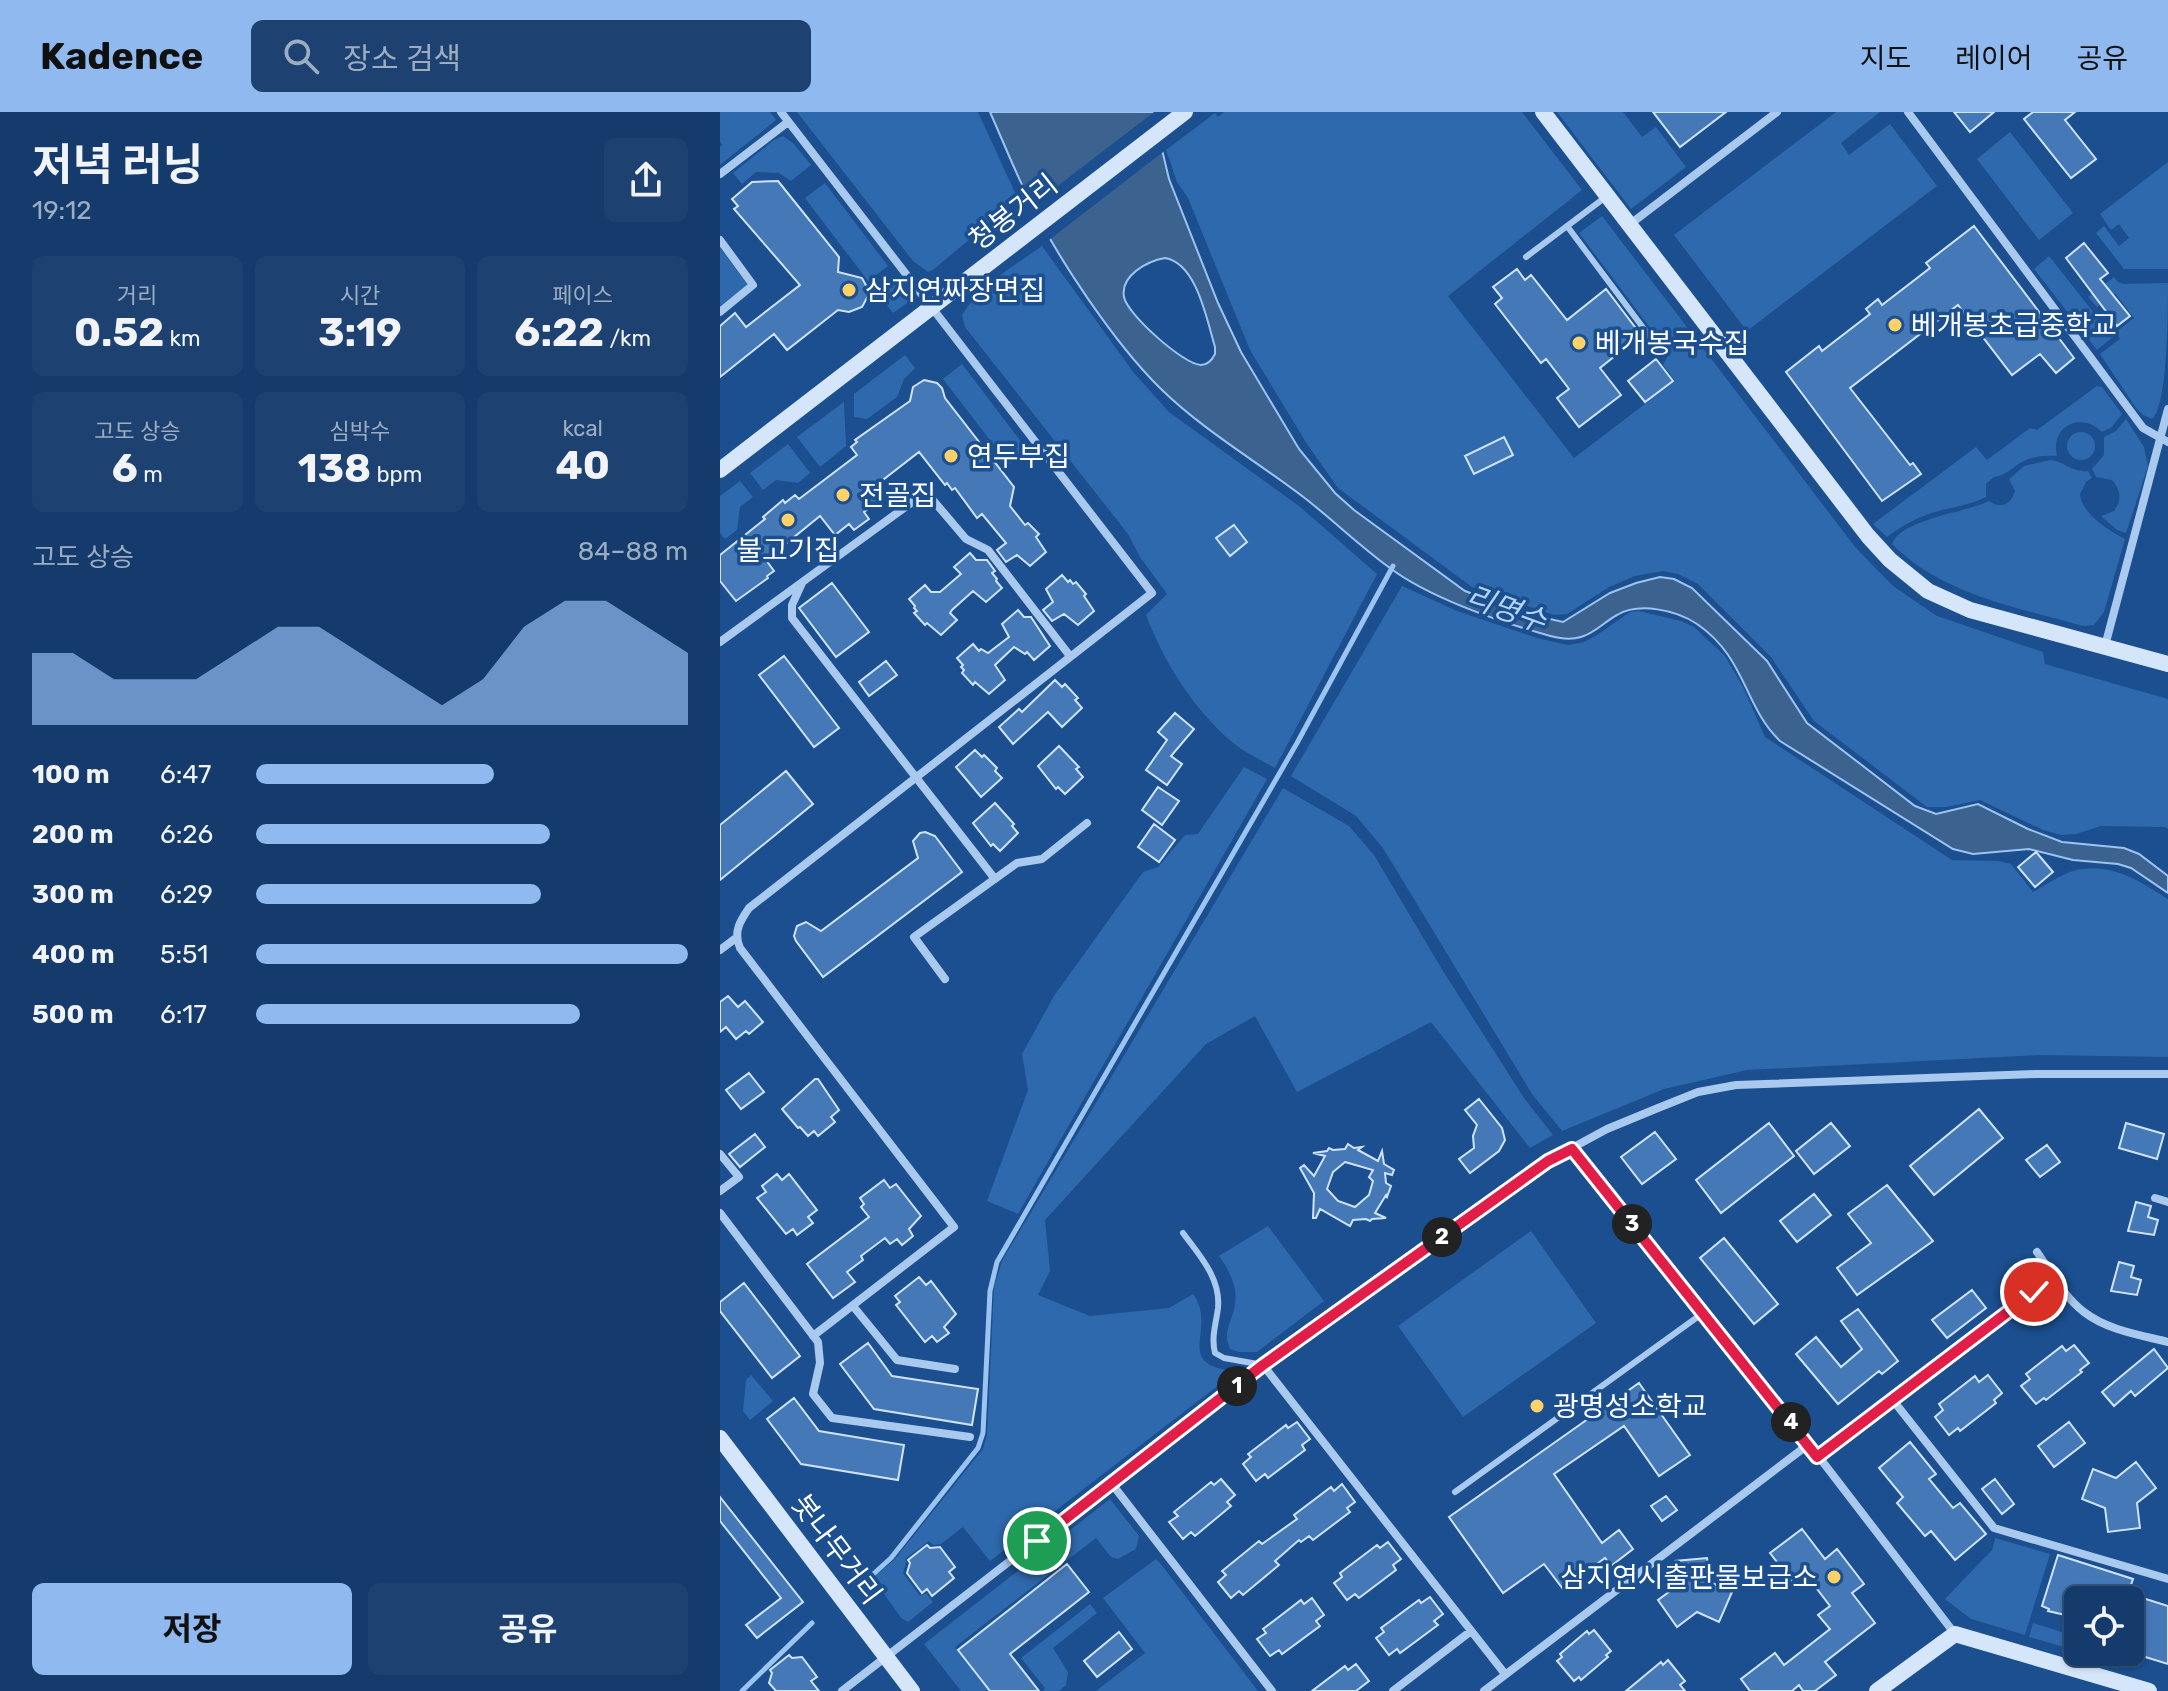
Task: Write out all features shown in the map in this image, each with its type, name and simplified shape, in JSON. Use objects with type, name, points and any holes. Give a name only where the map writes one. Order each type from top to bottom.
[{"type":"street","points":[[781,112],[1152,593],[749,908],[740,920],[736,938],[740,948],[954,1227],[813,1336]]},
{"type":"street","name":"청봉거리","points":[[720,470],[1185,112]]},
{"type":"street","points":[[1543,112],[1868,536],[1906,574],[1928,591],[1970,610],[2168,664]]},
{"type":"street","points":[[1629,225],[1777,112]]},
{"type":"street","points":[[1908,112],[2143,428],[2164,440]]},
{"type":"street","points":[[720,174],[788,122]]},
{"type":"street","points":[[720,240],[753,285],[720,312]]},
{"type":"street","points":[[2105,646],[2164,440],[2168,409]]},
{"type":"street","points":[[720,642],[926,492],[966,539],[988,550],[1070,656]]},
{"type":"street","points":[[802,582],[792,605],[792,618],[918,776],[995,879]]},
{"type":"street","points":[[945,979],[914,937],[1017,863],[1042,859],[1087,823]]},
{"type":"street","points":[[720,950],[736,938]]},
{"type":"street","points":[[842,1691],[1263,1365],[1548,1161],[1607,1129],[1685,1097],[1736,1085],[2036,1074],[2168,1074]]},
{"type":"street","points":[[1572,1149],[1809,1444],[1955,1634],[2149,1691]]},
{"type":"street","points":[[720,1154],[739,1177],[720,1191]]},
{"type":"street","points":[[2155,1198],[2168,1202]]},
{"type":"street","points":[[720,1213],[818,1342],[820,1363],[813,1394],[832,1418],[970,1437]]},
{"type":"street","points":[[2037,1252],[2069,1298],[2098,1322],[2168,1342]]},
{"type":"street","points":[[1817,1457],[2054,1277]]},
{"type":"street","points":[[853,1306],[897,1360],[955,1369]]},
{"type":"street","points":[[1263,1365],[1505,1674]]},
{"type":"street","points":[[1892,1399],[1994,1528],[2168,1579]]},
{"type":"street","name":"봇나무거리","points":[[720,1438],[912,1691]]},
{"type":"street","points":[[1484,1691],[1809,1444]]},
{"type":"street","points":[[1112,1484],[1272,1691]]},
{"type":"street","points":[[1393,1691],[1471,1631]]},
{"type":"street","points":[[1877,1691],[1955,1634]]},
{"type":"lane","points":[[1526,257],[1607,196]]},
{"type":"lane","points":[[1567,226],[1653,341]]},
{"type":"lane","points":[[1183,1233],[1210,1270],[1218,1291],[1213,1343],[1215,1353],[1224,1358],[1263,1365]]},
{"type":"lane","points":[[1455,1492],[1703,1313]]},
{"type":"shaded area","points":[[720,112],[770,112],[776,120],[720,165]]},
{"type":"shaded area","points":[[797,112],[978,112],[1018,199],[928,272],[913,261]]},
{"type":"shaded area","points":[[1224,112],[1522,112],[1582,190],[1448,296],[1574,458],[1675,381],[1663,365],[1668,356],[1666,349],[1579,233],[1602,216],[1856,548],[1893,586],[1937,616],[2043,652],[2045,664],[2168,699],[2168,829],[2101,826],[2061,835],[2043,830],[1980,800],[1946,807],[1927,807],[1814,721],[1771,657],[1698,584],[1678,574],[1663,571],[1635,576],[1609,587],[1567,614],[1554,615],[1472,587],[1338,488],[1307,444],[1250,350],[1166,150],[1215,113],[1218,117]]},
{"type":"shaded area","points":[[1557,112],[1623,112],[1642,137],[1656,127],[1686,167],[1631,209]]},
{"type":"shaded area","points":[[1836,112],[1880,112],[1841,143],[1849,155],[1890,124],[1937,186],[1747,331],[1674,235]]},
{"type":"shaded area","points":[[2010,132],[2073,213],[2039,240],[1977,159]]},
{"type":"shaded area","points":[[783,136],[811,165],[791,181],[779,173],[756,172],[742,184],[733,173]]},
{"type":"shaded area","points":[[2168,162],[2168,269],[2124,269],[2096,233],[2104,226],[2119,246],[2129,238],[2119,224],[2111,230],[2100,214]]},
{"type":"shaded area","points":[[825,183],[888,266],[868,281],[805,198]]},
{"type":"shaded area","points":[[1042,246],[1134,373],[1169,412],[1299,506],[1377,574],[1275,768],[1232,742],[1192,700],[1162,650],[1146,615],[1167,594],[1140,557],[1128,534],[965,327],[962,315],[978,294]]},
{"type":"shaded area","points":[[720,248],[748,285],[720,306]]},
{"type":"shaded area","points":[[2049,256],[2113,337],[2097,350],[2034,269]]},
{"type":"shaded area","points":[[896,276],[909,296],[907,303],[893,313],[876,291]]},
{"type":"shaded area","points":[[2114,277],[2124,284],[2168,283],[2164,378],[2157,411],[2152,419],[2136,408],[2100,354],[2120,339],[2116,332],[2134,318],[2115,293],[2097,307],[2088,297]]},
{"type":"shaded area","points":[[905,355],[915,368],[904,379],[897,397],[867,419],[854,417],[854,394]]},
{"type":"shaded area","points":[[962,364],[1028,451],[1009,465],[943,379]]},
{"type":"shaded area","points":[[2097,386],[2102,387],[2122,414],[2112,427],[2102,432],[2085,423],[2069,425],[2058,437],[2057,456],[2032,458],[1994,477],[1986,484],[1986,497],[1920,517],[1887,537],[1873,524],[1976,447],[1987,460],[2030,428],[2037,430]]},
{"type":"shaded area","points":[[844,402],[846,446],[820,467],[797,437]]},
{"type":"shaded area","points":[[2126,419],[2144,447],[2148,466],[2126,533],[2117,530],[2101,516],[2114,511],[2119,491],[2112,480],[2096,477],[2092,469],[2104,455],[2104,437],[2116,431]]},
{"type":"shaded area","points":[[2081,432],[2091,436],[2095,446],[2091,456],[2081,460],[2071,456],[2067,446],[2071,436]]},
{"type":"shaded area","points":[[788,444],[810,473],[798,483],[776,480],[763,490],[750,473]]},
{"type":"shaded area","points":[[2050,460],[2088,471],[2092,478],[2080,494],[2085,508],[2104,526],[2125,539],[2104,612],[2094,625],[2083,626],[2032,612],[1957,587],[1934,576],[1892,544],[1898,535],[1920,523],[1989,501],[1997,505],[2005,504],[2015,491],[2009,479],[2024,466]]},
{"type":"shaded area","points":[[740,481],[753,497],[740,507],[737,530],[725,539],[720,533],[720,496]]},
{"type":"shaded area","points":[[1402,586],[1457,611],[1568,645],[1584,642],[1630,612],[1639,611],[1681,621],[1694,627],[1725,656],[1743,687],[1765,737],[1952,860],[2011,864],[2033,892],[2073,871],[2099,869],[2124,874],[2157,892],[2168,899],[2168,1057],[2038,1055],[1747,1070],[1664,1089],[1562,1131],[1532,1094],[1383,848],[1356,816],[1291,776]]},
{"type":"shaded area","points":[[1244,767],[1267,779],[1018,1214],[987,1201],[1028,1090],[1022,1054],[1054,996],[1143,872],[1158,867],[1185,835],[1198,834]]},
{"type":"shaded area","points":[[1283,788],[1349,826],[1374,855],[1524,1098],[1553,1135],[1530,1148],[1431,1022],[1297,1092],[1255,1016],[1206,1044],[1045,1220],[1050,1271],[1038,1295],[1090,1316],[1169,1308],[1193,1294],[1200,1307],[1200,1354],[1217,1368],[1237,1371],[990,1561],[963,1527],[941,1544],[933,1545],[929,1541],[905,1559],[903,1573],[920,1596],[926,1593],[933,1602],[908,1622],[901,1618],[873,1578],[894,1560],[983,1449],[987,1435],[994,1287],[1002,1261]]},
{"type":"shaded area","points":[[1268,1226],[1324,1301],[1257,1352],[1239,1352],[1230,1349],[1228,1343],[1227,1332],[1235,1305],[1235,1292],[1219,1256]]},
{"type":"shaded area","points":[[1531,1231],[1596,1323],[1463,1417],[1398,1326]]},
{"type":"shaded area","points":[[751,1375],[773,1401],[750,1420],[743,1411],[746,1380]]},
{"type":"shaded area","points":[[1110,1499],[1139,1536],[1136,1549],[1118,1559],[1111,1557],[1096,1538],[955,1647],[989,1691],[961,1691],[924,1644]]},
{"type":"shaded area","points":[[1995,1538],[2050,1554],[2025,1635],[1971,1619],[1945,1599],[1992,1550]]},
{"type":"shaded area","points":[[1156,1559],[1258,1691],[1096,1691],[1145,1653],[1103,1598]]},
{"type":"shaded area","points":[[1090,1604],[1097,1613],[1053,1648],[1068,1672],[1066,1685],[1059,1691],[1043,1691],[1045,1688],[1021,1658]]},
{"type":"shaded area","points":[[2033,1623],[2064,1633],[2064,1647],[2029,1637]]},
{"type":"water","name":"리명수","points":[[990,112],[1153,112],[1169,179],[1218,303],[1241,352],[1299,449],[1335,493],[1354,510],[1465,591],[1528,614],[1563,622],[1610,593],[1660,577],[1674,579],[1692,588],[1767,661],[1807,723],[1915,806],[1936,814],[1978,804],[2062,842],[2124,848],[2139,854],[2168,876],[2168,893],[2131,868],[2118,864],[2073,860],[2029,849],[1973,854],[1953,849],[1780,741],[1759,713],[1726,651],[1697,624],[1679,615],[1657,609],[1636,609],[1617,615],[1586,635],[1560,638],[1482,614],[1405,578],[1306,499],[1195,419],[1143,370],[1089,300],[1056,249]],"holes":[[[1165,258],[1185,270],[1199,295],[1215,347],[1213,358],[1203,365],[1182,357],[1157,337],[1135,315],[1124,297],[1126,282],[1137,270]]]},
{"type":"pier","points":[[1157,112],[1167,149],[1049,240],[1029,208]]},
{"type":"building","points":[[1653,112],[1726,112],[1680,147]]},
{"type":"building","points":[[1954,112],[1994,112],[1970,132]]},
{"type":"building","points":[[2033,112],[2075,112],[2065,120],[2096,159],[2071,178],[2024,119]]},
{"type":"building","points":[[778,181],[839,257],[838,272],[862,278],[868,296],[862,307],[849,312],[838,310],[787,350],[774,334],[720,377],[720,326],[735,313],[746,327],[800,285],[734,209],[738,206],[732,199],[752,182]]},
{"type":"building","points":[[1974,226],[2074,358],[2056,373],[2040,354],[2012,375],[1958,305],[1850,388],[1910,465],[1913,463],[1921,474],[1882,501],[1786,372],[1819,346],[1822,351],[1870,314],[1866,309],[1878,299],[1882,305],[1930,268],[1926,263]]},
{"type":"building","points":[[2084,243],[2108,273],[2100,279],[2130,316],[2117,326],[2066,258]]},
{"type":"building","name":"베개봉국수집","points":[[1517,269],[1525,280],[1531,275],[1567,320],[1606,289],[1641,335],[1600,368],[1621,395],[1579,427],[1557,398],[1569,389],[1546,359],[1541,363],[1495,304],[1502,298],[1493,287]]},
{"type":"building","points":[[1656,359],[1673,381],[1645,402],[1628,381]]},
{"type":"building","points":[[924,380],[937,383],[942,388],[945,398],[1014,487],[1010,506],[1025,525],[1028,523],[1039,534],[1036,537],[1046,552],[1030,566],[1017,555],[1006,562],[997,550],[1006,543],[982,514],[977,518],[955,488],[952,490],[947,483],[945,485],[919,452],[870,490],[878,501],[864,512],[869,519],[854,530],[849,524],[835,535],[820,516],[766,560],[774,571],[736,601],[720,581],[720,555],[765,519],[763,517],[783,500],[785,503],[795,495],[799,499],[857,455],[851,447],[857,442],[855,440],[910,401],[913,387]]},
{"type":"building","points":[[1504,437],[1513,455],[1474,474],[1465,456]]},
{"type":"building","points":[[1234,525],[1247,542],[1230,556],[1216,538]]},
{"type":"building","points":[[970,553],[976,560],[987,560],[1002,588],[986,602],[973,591],[952,610],[950,613],[957,620],[941,635],[914,613],[917,611],[909,599],[925,585],[931,592],[940,592],[961,574],[954,567]]},
{"type":"building","points":[[1062,575],[1068,582],[1076,582],[1094,611],[1078,625],[1064,614],[1052,621],[1043,610],[1053,602],[1046,589]]},
{"type":"building","points":[[832,583],[869,632],[836,657],[799,608]]},
{"type":"building","points":[[1018,610],[1024,617],[1031,617],[1050,646],[1034,660],[1027,652],[1025,654],[1014,647],[995,665],[1005,680],[989,694],[975,682],[973,685],[962,673],[963,665],[957,658],[973,644],[979,651],[988,653],[1009,637],[1002,624]]},
{"type":"building","points":[[784,656],[839,728],[814,747],[759,675]]},
{"type":"building","points":[[886,661],[897,675],[869,696],[859,682]]},
{"type":"building","points":[[1055,680],[1062,687],[1065,684],[1078,698],[1075,700],[1082,708],[1062,727],[1048,712],[1013,744],[999,727],[1019,709],[1022,712]]},
{"type":"building","points":[[1175,713],[1194,729],[1171,756],[1182,764],[1167,785],[1146,770],[1167,740],[1158,732]]},
{"type":"building","points":[[1059,746],[1079,767],[1076,769],[1083,777],[1065,794],[1058,787],[1056,789],[1038,766]]},
{"type":"building","points":[[975,750],[997,768],[995,771],[1002,778],[981,797],[956,767]]},
{"type":"building","points":[[786,771],[813,804],[720,880],[720,825]]},
{"type":"building","points":[[1158,787],[1179,801],[1162,825],[1142,810]]},
{"type":"building","points":[[995,803],[1018,833],[1000,851],[993,844],[991,846],[973,823]]},
{"type":"building","points":[[1154,824],[1175,840],[1159,862],[1138,847]]},
{"type":"building","points":[[925,832],[935,836],[962,872],[823,977],[796,941],[797,926],[806,922],[821,931],[918,858],[913,841]]},
{"type":"building","points":[[2036,852],[2053,872],[2035,887],[2018,867]]},
{"type":"building","points":[[728,996],[738,1007],[745,1001],[763,1022],[749,1034],[746,1031],[736,1039],[726,1027],[720,1032],[720,1002]]},
{"type":"building","points":[[749,1073],[764,1092],[741,1109],[726,1090]]},
{"type":"building","points":[[815,1079],[839,1110],[831,1117],[835,1122],[818,1136],[814,1131],[808,1136],[782,1109]]},
{"type":"building","points":[[1479,1099],[1502,1128],[1505,1140],[1499,1151],[1470,1173],[1459,1159],[1474,1148],[1473,1136],[1477,1125],[1465,1110]]},
{"type":"building","points":[[1979,1109],[2003,1138],[1934,1195],[1910,1166]]},
{"type":"building","points":[[1769,1123],[1794,1156],[1721,1213],[1696,1180]]},
{"type":"building","points":[[1831,1123],[1850,1146],[1814,1174],[1796,1151]]},
{"type":"building","points":[[2126,1123],[2164,1134],[2157,1159],[2119,1148]]},
{"type":"building","points":[[1655,1132],[1676,1159],[1642,1184],[1621,1157]]},
{"type":"building","points":[[755,1134],[765,1147],[740,1167],[729,1154]]},
{"type":"building","points":[[1348,1144],[1354,1148],[1362,1147],[1358,1150],[1378,1161],[1382,1151],[1384,1164],[1394,1170],[1392,1175],[1385,1173],[1386,1183],[1391,1186],[1375,1213],[1386,1218],[1353,1220],[1350,1226],[1320,1209],[1313,1218],[1314,1193],[1300,1168],[1304,1165],[1314,1176],[1325,1156],[1313,1153],[1329,1148],[1345,1149]],"holes":[[[1345,1162],[1373,1170],[1369,1177],[1373,1181],[1369,1195],[1355,1207],[1338,1201],[1327,1189],[1333,1172]]]},
{"type":"building","points":[[2047,1145],[2060,1162],[2040,1177],[2026,1160]]},
{"type":"building","points":[[777,1174],[782,1180],[789,1174],[817,1210],[808,1217],[813,1223],[797,1235],[793,1229],[786,1234],[757,1198],[766,1192],[762,1186]]},
{"type":"building","points":[[884,1180],[890,1188],[896,1184],[921,1216],[909,1229],[913,1236],[902,1245],[897,1239],[890,1244],[885,1238],[861,1256],[863,1260],[847,1272],[855,1282],[833,1298],[807,1264],[869,1217],[861,1207],[864,1204],[860,1198]]},
{"type":"building","points":[[1887,1185],[1933,1241],[1857,1295],[1837,1268],[1871,1243],[1848,1214]]},
{"type":"building","points":[[1814,1194],[1831,1215],[1797,1242],[1780,1221]]},
{"type":"building","points":[[2136,1202],[2151,1206],[2148,1217],[2158,1220],[2154,1235],[2128,1231]]},
{"type":"building","points":[[1724,1238],[1778,1304],[1754,1324],[1700,1258]]},
{"type":"building","points":[[2119,1262],[2134,1266],[2131,1277],[2141,1280],[2137,1295],[2111,1291]]},
{"type":"building","points":[[919,1277],[926,1285],[931,1281],[956,1314],[944,1327],[949,1333],[937,1342],[932,1336],[925,1342],[896,1305],[900,1302],[895,1296]]},
{"type":"building","points":[[744,1283],[800,1356],[772,1378],[720,1311],[720,1302]]},
{"type":"building","points":[[1972,1290],[1986,1308],[1947,1338],[1932,1320]]},
{"type":"building","points":[[1858,1309],[1898,1361],[1882,1374],[1879,1371],[1838,1404],[1796,1354],[1816,1337],[1841,1367],[1862,1349],[1841,1321]]},
{"type":"building","points":[[868,1343],[892,1376],[978,1389],[972,1425],[874,1409],[840,1364]]},
{"type":"building","points":[[2074,1345],[2089,1363],[2046,1400],[2044,1398],[2036,1404],[2021,1386],[2030,1379],[2026,1374],[2062,1346],[2066,1351]]},
{"type":"building","points":[[2154,1349],[2168,1368],[2135,1396],[2131,1391],[2114,1406],[2102,1392]]},
{"type":"building","points":[[1988,1375],[2002,1393],[1994,1400],[1996,1403],[1960,1431],[1958,1428],[1949,1435],[1935,1417],[1943,1410],[1939,1404],[1975,1376],[1979,1382]]},
{"type":"building","points":[[1639,1383],[1690,1455],[1659,1476],[1624,1426],[1554,1474],[1602,1543],[1619,1530],[1633,1549],[1611,1566],[1605,1558],[1563,1589],[1544,1564],[1503,1593],[1449,1517]]},
{"type":"building","points":[[794,1398],[819,1431],[904,1445],[898,1480],[801,1464],[767,1419]]},
{"type":"building","points":[[1297,1422],[1310,1439],[1302,1445],[1305,1450],[1268,1478],[1265,1474],[1256,1481],[1243,1464],[1251,1457],[1248,1454],[1286,1425],[1288,1428]]},
{"type":"building","points":[[2069,1422],[2085,1443],[2054,1467],[2038,1446]]},
{"type":"building","points":[[1910,1442],[1936,1474],[1929,1479],[1953,1508],[1960,1503],[1986,1534],[1955,1560],[1931,1531],[1925,1536],[1897,1503],[1903,1497],[1879,1468]]},
{"type":"building","points":[[2136,1462],[2156,1488],[2137,1503],[2140,1528],[2108,1532],[2105,1508],[2082,1499],[2093,1469],[2116,1478]]},
{"type":"building","points":[[1221,1479],[1235,1495],[1227,1502],[1231,1506],[1195,1536],[1191,1532],[1183,1539],[1169,1522],[1178,1516],[1174,1512],[1211,1482],[1214,1485]]},
{"type":"building","points":[[1995,1479],[2014,1504],[2002,1514],[1982,1489]]},
{"type":"building","points":[[1342,1484],[1355,1502],[1347,1508],[1350,1512],[1313,1540],[1309,1536],[1301,1542],[1299,1540],[1275,1561],[1279,1565],[1243,1595],[1239,1591],[1231,1598],[1218,1582],[1226,1575],[1222,1571],[1259,1541],[1262,1544],[1297,1519],[1294,1515],[1331,1487],[1334,1491]]},
{"type":"building","points":[[1666,1496],[1677,1510],[1662,1521],[1651,1506]]},
{"type":"building","points":[[720,1497],[803,1602],[757,1638],[746,1625],[781,1598],[720,1521]]},
{"type":"building","points":[[1802,1529],[1825,1559],[1837,1549],[1864,1584],[1852,1593],[1875,1623],[1825,1662],[1836,1675],[1815,1691],[1803,1691],[1799,1685],[1792,1691],[1750,1691],[1741,1679],[1775,1653],[1784,1665],[1830,1629],[1818,1615],[1830,1606],[1807,1576],[1795,1586],[1770,1553]]},
{"type":"building","points":[[1388,1542],[1401,1559],[1393,1565],[1396,1570],[1359,1598],[1355,1594],[1347,1600],[1334,1583],[1342,1577],[1340,1573],[1377,1545],[1380,1548]]},
{"type":"building","points":[[927,1545],[930,1548],[940,1547],[955,1567],[949,1572],[954,1578],[932,1596],[927,1589],[922,1593],[907,1573],[908,1560]]},
{"type":"building","points":[[2058,1555],[2133,1579],[2131,1586],[2064,1586],[2064,1615],[2048,1611],[2042,1606]]},
{"type":"building","points":[[1707,1558],[1710,1582],[1732,1592],[1719,1622],[1697,1612],[1677,1627],[1658,1600],[1677,1586],[1675,1561]]},
{"type":"building","points":[[1067,1564],[1089,1592],[1010,1654],[1039,1691],[990,1691],[958,1650]]},
{"type":"building","points":[[1430,1597],[1443,1614],[1434,1621],[1438,1625],[1400,1653],[1397,1649],[1389,1655],[1376,1638],[1384,1632],[1381,1628],[1419,1600],[1421,1603]]},
{"type":"building","points":[[1312,1598],[1324,1615],[1316,1621],[1320,1626],[1282,1654],[1279,1650],[1270,1656],[1257,1639],[1266,1633],[1263,1629],[1301,1600],[1304,1604]]},
{"type":"building","points":[[2144,1598],[2168,1606],[2168,1664],[2144,1657]]},
{"type":"building","points":[[1594,1630],[1611,1651],[1581,1680],[1579,1677],[1574,1681],[1557,1661],[1562,1657],[1560,1654],[1587,1631],[1589,1634]]},
{"type":"building","points":[[1119,1632],[1132,1649],[1097,1677],[1084,1661]]},
{"type":"building","points":[[789,1655],[792,1658],[802,1657],[817,1677],[811,1681],[819,1691],[776,1691],[769,1683],[770,1670]]},
{"type":"building","points":[[1668,1660],[1685,1681],[1680,1685],[1685,1691],[1626,1691],[1661,1662],[1663,1665]]},
{"type":"building","points":[[1356,1664],[1369,1681],[1356,1691],[1312,1691],[1345,1666],[1348,1670]]},
{"type":"waterway","points":[[869,1578],[891,1558],[978,1448],[983,1433],[990,1291],[997,1262],[1297,743],[1393,566]]},
{"type":"waterway","points":[[742,1691],[812,1623]]},
{"type":"place","name":"삼지연짜장면집","points":[[849,290]]},
{"type":"place","name":"베개봉초급중학교","points":[[1895,325]]},
{"type":"place","name":"베개봉국수집","points":[[1579,343]]},
{"type":"place","name":"연두부집","points":[[951,456]]},
{"type":"place","name":"전골집","points":[[843,495]]},
{"type":"place","name":"불고기집","points":[[788,520]]},
{"type":"place","name":"광명성소학교","points":[[1537,1406]]},
{"type":"place","name":"삼지연시출판물보급소","points":[[1834,1577]]},
{"type":"route","points":[[1037,1541],[1263,1365],[1548,1161],[1572,1149],[1817,1457],[2034,1292]]}]
